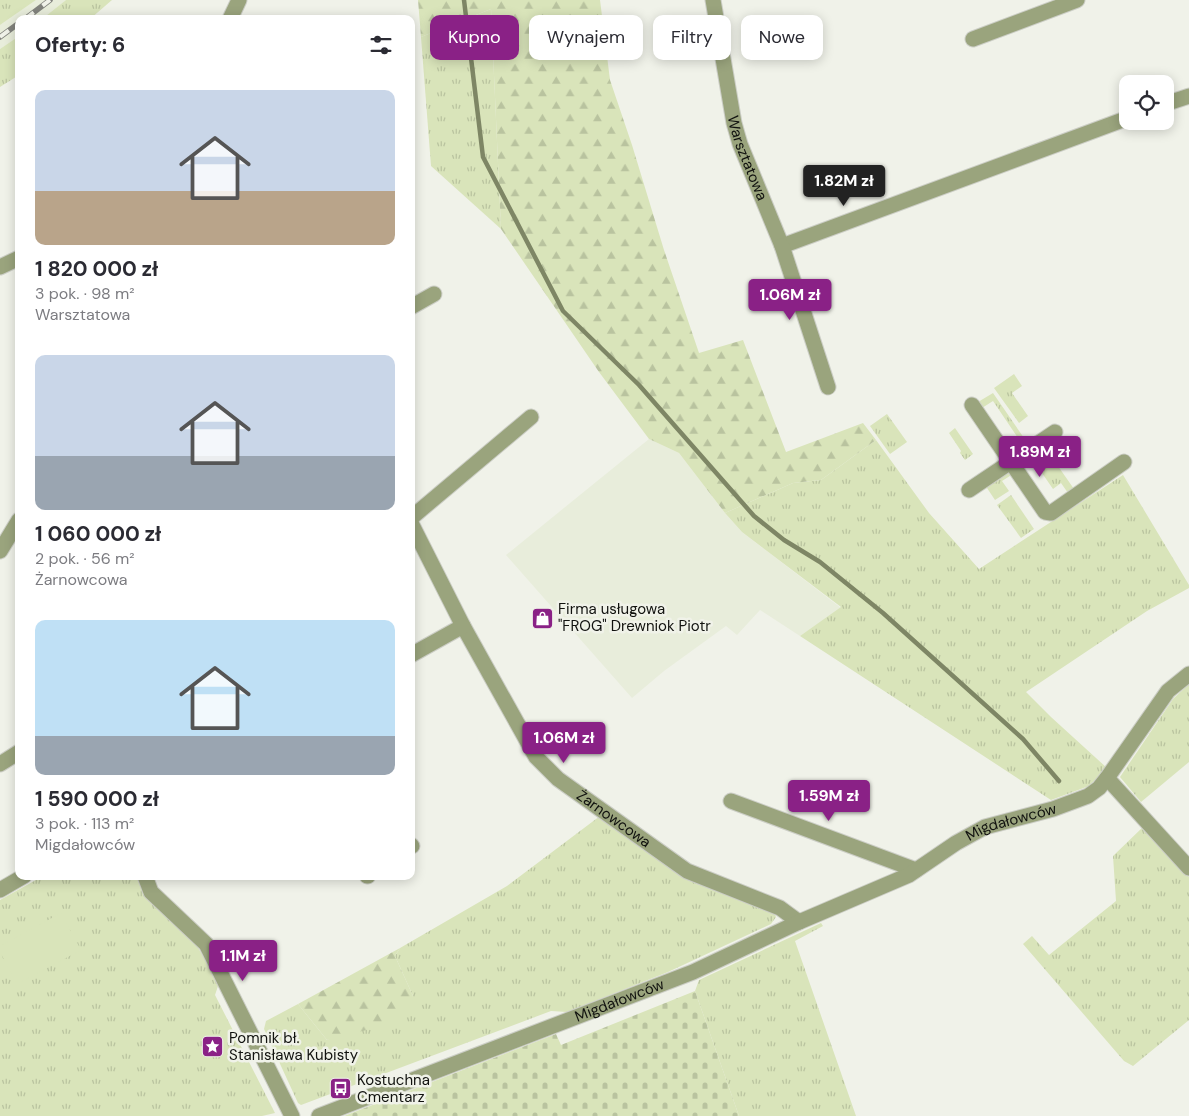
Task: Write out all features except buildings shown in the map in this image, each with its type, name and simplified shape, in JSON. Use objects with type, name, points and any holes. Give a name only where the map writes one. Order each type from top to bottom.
[{"type":"street","points":[[232,15],[239,0]]},
{"type":"street","name":"Warsztatowa","points":[[713,0],[734,123],[740,144],[782,246],[828,387]]},
{"type":"street","points":[[973,39],[1077,0]]},
{"type":"street","points":[[1174,101],[1189,96]]},
{"type":"street","points":[[782,246],[1119,121]]},
{"type":"street","points":[[0,267],[15,260]]},
{"type":"street","points":[[415,302],[434,294]]},
{"type":"street","points":[[972,405],[1045,512],[1051,513],[1124,462]]},
{"type":"street","points":[[415,515],[531,417]]},
{"type":"street","points":[[969,490],[1055,432]]},
{"type":"street","points":[[0,551],[15,527]]},
{"type":"street","name":"Żarnowcowa","points":[[415,531],[463,626],[536,757],[558,779],[687,871],[780,908],[799,922]]},
{"type":"street","points":[[415,653],[463,626]]},
{"type":"street","name":"Migdałowców","points":[[319,1116],[693,972],[799,922],[909,875],[985,827],[1053,809],[1088,796],[1108,778],[1168,691],[1189,674]]},
{"type":"street","points":[[0,764],[15,755]]},
{"type":"street","points":[[1108,778],[1189,868]]},
{"type":"street","points":[[731,801],[916,870]]},
{"type":"street","points":[[0,890],[17,880]]},
{"type":"street","points":[[146,880],[151,892],[206,944],[292,1116]]},
{"type":"shaded area","points":[[36,0],[66,0],[47,15],[15,15],[15,39],[0,49],[0,25]]},
{"type":"shaded area","points":[[649,439],[679,453],[742,532],[841,608],[800,636],[760,610],[737,635],[726,626],[664,671],[632,698],[506,555]]},
{"type":"green space","points":[[0,0],[36,0],[0,25]]},
{"type":"green space","points":[[66,0],[112,0],[95,15],[47,15]]},
{"type":"green space","points":[[418,0],[600,0],[602,15],[529,15],[529,60],[608,60],[610,80],[699,353],[743,340],[786,452],[863,423],[876,440],[821,480],[793,483],[725,513],[679,453],[649,439],[599,372],[501,229],[493,60],[519,60],[519,15],[491,15],[491,9],[476,15],[430,15],[430,33],[421,37]]},
{"type":"green space","points":[[491,9],[491,15],[476,15]]},
{"type":"green space","points":[[430,33],[430,60],[493,60],[501,229],[431,166],[421,37]]},
{"type":"green space","points":[[15,39],[15,78],[0,87],[0,49]]},
{"type":"green space","points":[[1014,374],[1022,386],[1012,393],[1028,416],[1019,423],[994,388]]},
{"type":"green space","points":[[993,393],[1024,438],[1020,441],[993,401],[982,408],[978,402]]},
{"type":"green space","points":[[887,414],[907,442],[890,454],[870,426]]},
{"type":"green space","points":[[955,428],[973,454],[965,460],[949,433]]},
{"type":"green space","points":[[876,440],[929,513],[979,569],[1123,475],[1189,585],[1189,588],[1147,611],[1026,692],[1107,768],[1089,786],[1051,800],[800,636],[841,607],[742,532],[725,513],[793,483],[821,480]]},
{"type":"green space","points":[[1044,446],[1074,489],[1068,493],[1061,483],[1053,489],[1033,460],[1023,466],[1022,461]]},
{"type":"green space","points":[[1010,471],[1013,474],[1002,481],[1009,491],[995,500],[985,485]]},
{"type":"green space","points":[[1011,495],[1034,529],[1021,538],[997,505]]},
{"type":"green space","points":[[1189,684],[1189,762],[1141,802],[1120,777],[1173,699]]},
{"type":"green space","points":[[600,816],[773,911],[776,917],[771,924],[668,972],[567,1012],[551,1011],[301,1105],[298,1103],[264,1029],[266,1021],[298,1004],[327,1040],[413,996],[395,956],[400,948],[507,886]]},
{"type":"green space","points":[[1143,827],[1189,877],[1189,1020],[1133,1066],[1124,1061],[1023,944],[1032,936],[1049,955],[1116,901],[1113,856]]},
{"type":"green space","points":[[36,880],[138,880],[147,899],[197,946],[219,983],[215,995],[275,1113],[262,1116],[0,1116],[0,900]]},
{"type":"green space","points":[[61,913],[81,950],[17,984],[0,952],[0,946]]},
{"type":"green space","points":[[821,923],[823,926],[795,941],[856,1116],[739,1116],[695,991],[699,980]]},
{"type":"green space","points":[[400,948],[395,956],[413,996],[398,1022],[327,1040],[298,1004]]},
{"type":"green space","points":[[695,991],[739,1116],[344,1116],[556,1034],[561,1045]]},
{"type":"waterway","points":[[464,0],[483,157],[563,311],[639,385],[754,516],[784,540],[820,562],[883,613],[1023,739],[1059,781]]},
{"type":"railway","points":[[30,15],[50,0]]},
{"type":"railway","points":[[0,37],[15,26]]},
{"type":"place","name":"Firma usługowa \"FROG\" Drewniok Piotr","points":[[542,618]]},
{"type":"place","name":"Pomnik bł. Stanisława Kubisty","points":[[213,1047]]},
{"type":"place","name":"Kostuchna Cmentarz","points":[[341,1089]]}]
